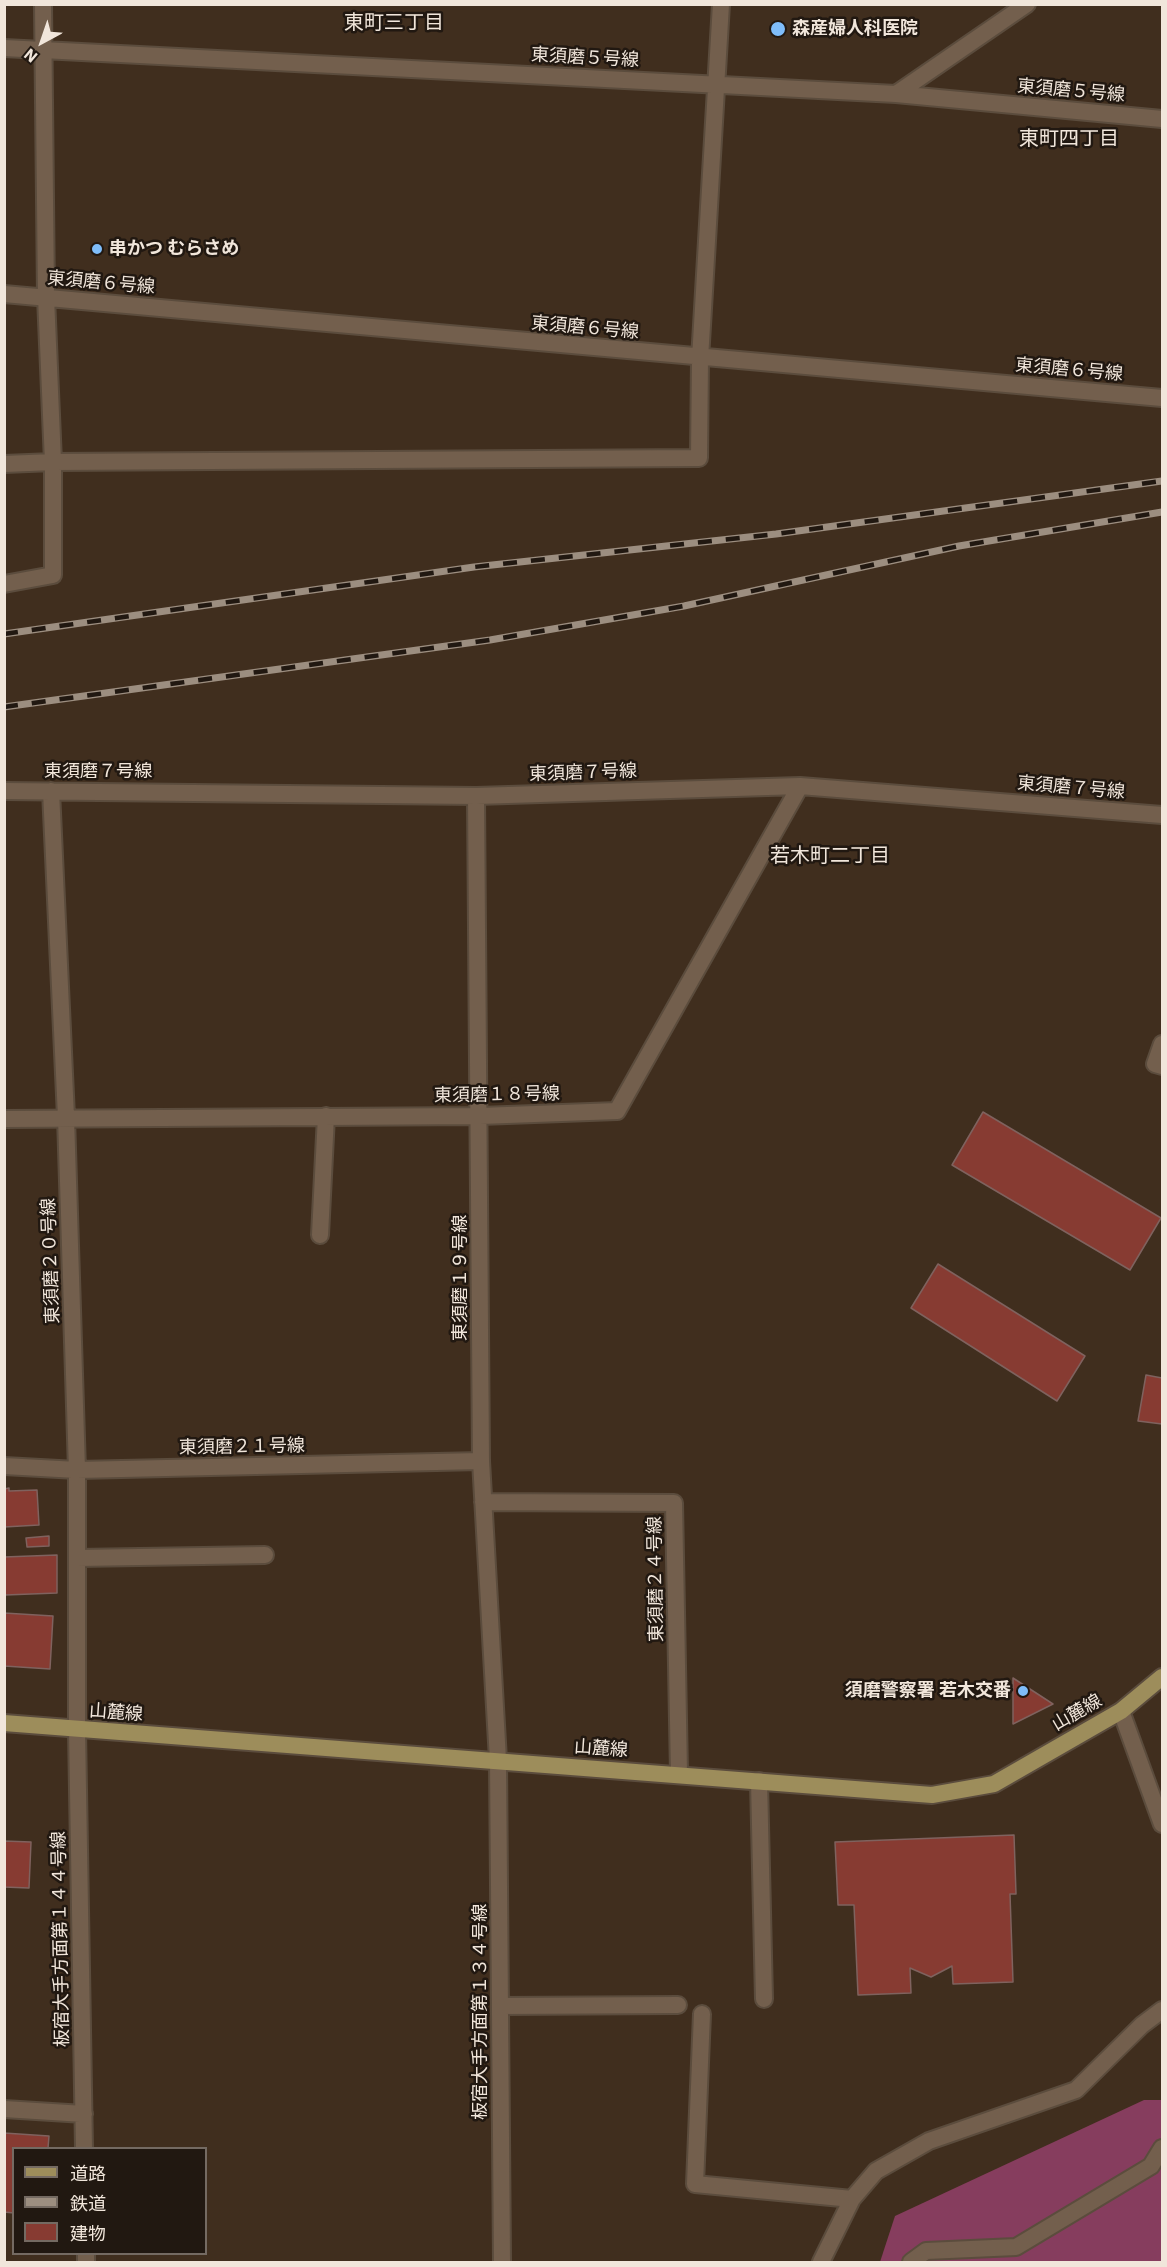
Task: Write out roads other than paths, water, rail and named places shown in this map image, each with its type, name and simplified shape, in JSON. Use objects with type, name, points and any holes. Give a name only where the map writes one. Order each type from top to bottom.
[{"type":"main road","name":"山麓線","points":[[4,1723],[932,1795],[994,1784],[1121,1711],[1162,1677]]},
{"type":"street","points":[[4,584],[53,575],[53,462],[46,297],[43,4]]},
{"type":"street","points":[[4,464],[699,458],[699,359],[721,4]]},
{"type":"street","points":[[896,94],[1027,4]]},
{"type":"street","name":"東須磨５号線","points":[[4,48],[896,94],[1162,119]]},
{"type":"street","name":"東須磨６号線","points":[[4,294],[699,359],[1162,398]]},
{"type":"street","name":"東須磨７号線","points":[[4,792],[476,796],[800,786],[1162,815]]},
{"type":"street","name":"東須磨１８号線","points":[[4,1119],[480,1116],[618,1111],[800,786]]},
{"type":"street","name":"東須磨２０号線","points":[[51,791],[66,1117],[77,1470],[77,1730]]},
{"type":"street","name":"東須磨１９号線","points":[[476,796],[481,1461],[498,1761]]},
{"type":"street","points":[[1162,1044],[1155,1064],[1162,1066]]},
{"type":"street","points":[[320,1235],[326,1116]]},
{"type":"street","name":"東須磨２１号線","points":[[4,1466],[77,1470],[481,1461]]},
{"type":"street","name":"東須磨２４号線","points":[[483,1502],[674,1503],[679,1774]]},
{"type":"street","points":[[77,1558],[265,1555]]},
{"type":"street","points":[[1121,1711],[1162,1824]]},
{"type":"street","name":"板宿大手方面第１４４号線","points":[[77,1730],[84,2147]]},
{"type":"street","name":"板宿大手方面第１３４号線","points":[[498,1761],[502,2262]]},
{"type":"street","points":[[759,1781],[764,1999]]},
{"type":"street","points":[[500,2006],[678,2005]]},
{"type":"street","points":[[821,2262],[852,2199],[876,2171],[929,2141],[1076,2090],[1142,2025],[1162,2010]]},
{"type":"street","points":[[702,2014],[695,2184],[852,2199]]},
{"type":"street","points":[[4,2109],[84,2114]]},
{"type":"street","points":[[911,2262],[926,2251],[1016,2247],[1151,2166],[1162,2148]]},
{"type":"railway","points":[[4,634],[474,567],[776,534],[1162,481]]},
{"type":"railway","points":[[4,707],[490,640],[684,606],[959,546],[1162,512]]},
{"type":"place","name":"森産婦人科医院","points":[[778,29]]},
{"type":"place","name":"串かつ むらさめ","points":[[97,249]]},
{"type":"place","name":"須磨警察署 若木交番","points":[[1023,1691]]},
{"type":"district","name":"東町三丁目","points":[[394,23]]},
{"type":"district","name":"東町四丁目","points":[[1069,139]]},
{"type":"district","name":"若木町二丁目","points":[[830,856]]}]
